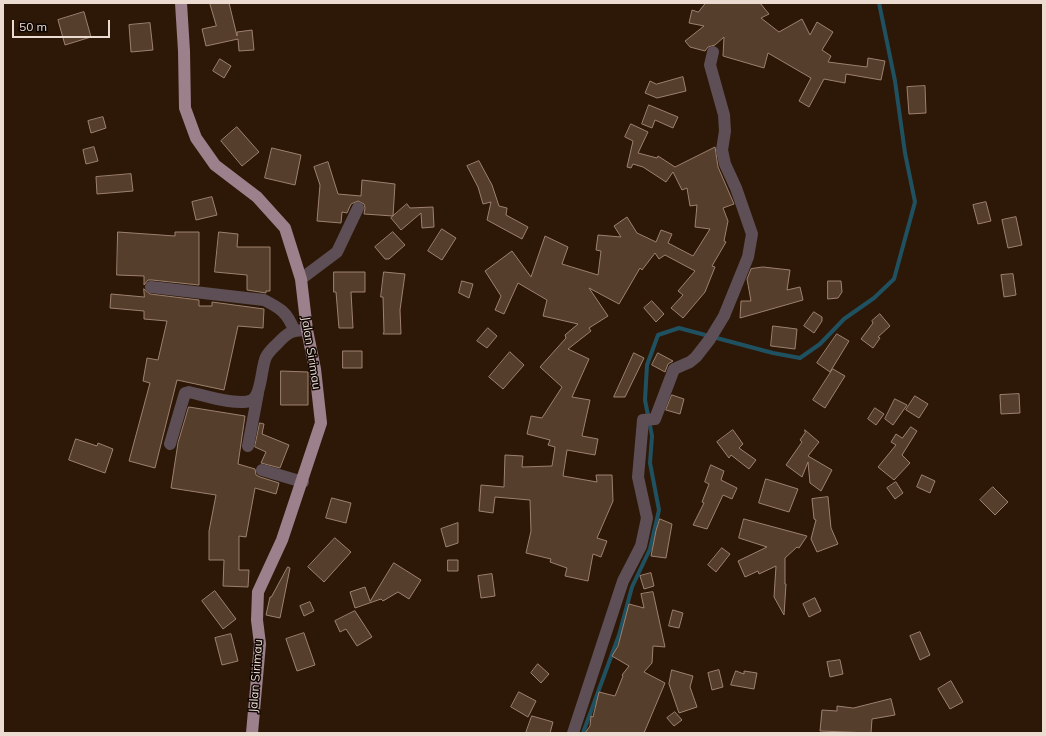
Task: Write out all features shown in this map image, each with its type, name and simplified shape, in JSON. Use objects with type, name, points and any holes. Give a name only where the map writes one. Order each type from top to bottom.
[{"type":"main road","name":"Jalan Sirimau","points":[[181,3],[185,108],[196,138],[215,165],[257,197],[285,228],[301,279],[307,330],[315,369],[320,423],[282,540],[258,592],[256,620],[260,644],[252,733]]},
{"type":"street","points":[[573,733],[623,581],[641,546],[647,518],[638,477],[649,420],[674,369],[690,362],[713,334],[724,316],[748,257],[752,234],[736,188],[725,164],[722,150],[725,131],[724,115],[710,65],[713,52]]},
{"type":"street","points":[[301,279],[337,252],[358,208]]},
{"type":"street","points":[[151,287],[264,300],[279,308],[289,317],[294,330]]},
{"type":"street","points":[[170,444],[185,393],[188,392],[237,402],[252,400],[257,394],[267,356],[287,333],[294,330],[307,330]]},
{"type":"street","points":[[248,446],[259,392],[257,394]]},
{"type":"street","points":[[262,470],[302,482]]},
{"type":"building","points":[[210,3],[229,3],[237,36],[237,32],[252,30],[254,50],[239,51],[238,39],[206,46],[202,29],[216,26]]},
{"type":"building","points":[[706,3],[760,3],[769,14],[761,18],[779,32],[802,19],[810,35],[817,22],[833,32],[822,50],[831,56],[828,62],[867,67],[868,58],[885,61],[881,80],[846,74],[845,83],[824,79],[809,107],[799,101],[811,78],[768,53],[764,68],[723,56],[724,37],[715,45],[708,47],[705,51],[690,47],[685,41],[704,26],[689,23],[692,10],[698,12]]},
{"type":"building","points":[[84,12],[91,37],[65,45],[58,20]]},
{"type":"building","points":[[150,23],[153,50],[131,52],[129,25]]},
{"type":"building","points":[[220,59],[231,66],[224,78],[213,71]]},
{"type":"building","points":[[683,77],[686,91],[657,98],[645,93],[650,81],[656,84]]},
{"type":"building","points":[[925,86],[926,113],[909,114],[907,87]]},
{"type":"building","points":[[649,105],[678,117],[673,128],[655,120],[652,128],[642,124]]},
{"type":"building","points":[[103,117],[106,128],[91,133],[88,121]]},
{"type":"building","points":[[631,124],[648,132],[638,153],[657,158],[658,156],[675,167],[715,147],[718,167],[734,204],[723,208],[728,221],[724,241],[726,242],[712,266],[715,267],[705,292],[683,318],[671,308],[683,295],[678,291],[695,271],[665,255],[659,259],[655,253],[642,270],[640,268],[619,304],[589,288],[608,316],[589,328],[591,331],[568,349],[589,359],[572,397],[590,400],[582,436],[598,439],[595,455],[567,450],[563,476],[597,482],[596,475],[612,475],[613,501],[597,538],[607,541],[601,557],[593,554],[588,581],[565,576],[567,568],[550,562],[551,559],[526,553],[531,531],[530,500],[495,497],[493,513],[479,511],[481,485],[504,487],[505,455],[523,456],[522,467],[552,466],[555,447],[548,445],[550,440],[527,434],[531,416],[542,418],[562,387],[540,367],[566,338],[565,335],[578,324],[543,316],[547,300],[518,283],[504,314],[495,310],[501,296],[485,271],[512,251],[531,277],[545,236],[568,247],[562,264],[598,275],[601,251],[596,250],[598,235],[621,237],[614,226],[627,217],[637,233],[656,242],[661,230],[672,234],[668,243],[693,256],[710,229],[695,227],[697,205],[690,206],[687,188],[682,190],[673,172],[666,182],[643,167],[633,164],[631,168],[627,167],[633,141],[625,137]]},
{"type":"building","points":[[237,127],[259,152],[242,166],[221,141]]},
{"type":"building","points":[[94,147],[98,161],[86,164],[83,150]]},
{"type":"building","points":[[272,148],[301,155],[295,185],[265,178]]},
{"type":"building","points":[[479,161],[492,185],[499,206],[507,208],[506,215],[528,227],[522,239],[487,220],[491,202],[483,204],[478,187],[467,166]]},
{"type":"building","points":[[328,162],[338,194],[361,196],[362,180],[395,184],[393,216],[364,214],[364,204],[358,201],[351,204],[347,213],[342,212],[341,223],[317,221],[320,185],[314,167]]},
{"type":"building","points":[[131,174],[133,191],[97,194],[96,177]]},
{"type":"building","points":[[212,197],[217,215],[196,220],[192,202]]},
{"type":"building","points":[[986,202],[991,221],[978,224],[973,205]]},
{"type":"building","points":[[407,204],[410,208],[433,207],[434,227],[422,228],[421,213],[401,230],[391,218]]},
{"type":"building","points":[[1016,217],[1022,245],[1008,248],[1002,220]]},
{"type":"building","points":[[442,229],[456,238],[442,260],[428,251]]},
{"type":"building","points":[[118,232],[175,236],[175,232],[199,232],[199,285],[148,280],[144,285],[144,276],[117,275]]},
{"type":"building","points":[[219,232],[238,234],[237,247],[270,247],[270,291],[266,291],[266,293],[247,290],[247,275],[215,272]]},
{"type":"building","points":[[393,232],[405,245],[389,259],[385,259],[375,247]]},
{"type":"building","points":[[763,267],[790,270],[787,290],[800,287],[803,300],[740,318],[741,301],[751,301],[747,279],[751,269]]},
{"type":"building","points":[[334,272],[365,272],[365,292],[351,292],[353,328],[339,328],[336,292],[334,292]]},
{"type":"building","points":[[384,272],[405,274],[400,310],[401,334],[383,334],[383,297],[381,297]]},
{"type":"building","points":[[1013,274],[1016,295],[1004,297],[1001,275]]},
{"type":"building","points":[[462,281],[473,284],[469,298],[459,293]]},
{"type":"building","points":[[828,281],[841,281],[842,292],[838,298],[828,299]]},
{"type":"building","points":[[144,289],[150,294],[199,300],[199,306],[212,306],[212,302],[264,309],[263,328],[238,326],[224,390],[177,380],[155,468],[129,461],[150,383],[143,381],[147,358],[158,360],[167,321],[144,319],[144,311],[110,308],[111,294],[144,297]]},
{"type":"building","points":[[652,301],[664,314],[656,322],[644,308]]},
{"type":"building","points":[[814,312],[822,317],[822,321],[814,333],[804,326]]},
{"type":"building","points":[[880,314],[890,326],[878,337],[880,338],[873,348],[861,339],[873,323],[872,321]]},
{"type":"building","points":[[773,326],[797,329],[795,349],[771,346]]},
{"type":"building","points":[[488,328],[497,336],[487,348],[477,341]]},
{"type":"building","points":[[837,334],[849,341],[830,372],[817,363]]},
{"type":"building","points":[[343,351],[362,351],[362,368],[343,368]]},
{"type":"building","points":[[510,352],[524,365],[503,389],[489,377]]},
{"type":"building","points":[[634,353],[644,358],[625,397],[614,397]]},
{"type":"building","points":[[658,353],[673,361],[668,364],[665,372],[652,365]]},
{"type":"building","points":[[833,369],[845,376],[825,408],[813,400]]},
{"type":"building","points":[[281,371],[308,372],[308,405],[281,405]]},
{"type":"building","points":[[1019,394],[1020,413],[1001,414],[1000,395]]},
{"type":"building","points":[[672,395],[684,399],[680,414],[666,410]]},
{"type":"building","points":[[915,396],[928,404],[919,418],[906,410]]},
{"type":"building","points":[[895,399],[907,405],[893,425],[885,419]]},
{"type":"building","points":[[189,407],[245,416],[238,464],[255,469],[256,475],[279,483],[276,494],[255,488],[246,537],[239,536],[239,570],[249,570],[248,587],[223,586],[224,560],[209,560],[209,531],[216,495],[171,488],[178,443]]},
{"type":"building","points":[[875,408],[884,414],[876,425],[868,419]]},
{"type":"building","points":[[260,423],[264,424],[262,434],[289,445],[280,468],[261,463],[266,452],[255,447]]},
{"type":"building","points":[[911,427],[917,431],[902,455],[910,463],[894,480],[878,467],[896,445],[891,442],[896,434],[902,438]]},
{"type":"building","points":[[733,430],[743,444],[739,448],[756,460],[749,469],[731,455],[729,458],[717,442]]},
{"type":"building","points":[[805,430],[819,442],[808,456],[832,470],[821,491],[810,483],[808,462],[802,477],[786,465],[802,442],[800,440],[805,433]]},
{"type":"building","points":[[76,439],[97,446],[98,443],[113,449],[105,473],[69,460]]},
{"type":"building","points":[[711,465],[724,471],[721,480],[737,488],[732,499],[723,495],[707,529],[693,525],[704,503],[702,502],[709,484],[705,482]]},
{"type":"building","points":[[922,475],[935,481],[930,493],[917,487]]},
{"type":"building","points":[[766,479],[798,489],[789,512],[759,503]]},
{"type":"building","points":[[896,482],[903,493],[895,499],[887,488]]},
{"type":"building","points":[[993,487],[1008,502],[995,515],[980,500]]},
{"type":"building","points":[[828,497],[831,528],[838,544],[817,552],[811,539],[816,520],[814,519],[812,499]]},
{"type":"building","points":[[332,498],[351,503],[346,523],[326,518]]},
{"type":"building","points":[[660,519],[672,524],[666,558],[651,556]]},
{"type":"building","points":[[744,519],[807,536],[799,548],[797,547],[785,558],[786,584],[784,615],[774,597],[776,566],[759,574],[758,571],[745,577],[738,561],[767,547],[739,538]]},
{"type":"building","points":[[458,523],[458,543],[446,547],[441,529]]},
{"type":"building","points":[[335,538],[351,552],[324,582],[308,567]]},
{"type":"building","points":[[722,548],[730,554],[716,572],[708,565]]},
{"type":"building","points":[[448,560],[458,560],[458,571],[448,571]]},
{"type":"building","points":[[394,563],[421,580],[409,599],[398,592],[383,601],[381,599],[355,608],[350,592],[365,587],[370,601]]},
{"type":"building","points":[[288,567],[290,568],[280,618],[266,615],[270,597]]},
{"type":"building","points":[[651,573],[654,586],[644,589],[640,576]]},
{"type":"building","points":[[492,574],[495,596],[481,598],[478,576]]},
{"type":"building","points":[[215,591],[236,619],[223,629],[202,601]]},
{"type":"building","points":[[653,592],[665,647],[653,646],[652,663],[644,672],[665,683],[644,733],[585,733],[590,726],[591,716],[593,717],[599,692],[615,696],[623,676],[622,675],[629,666],[612,656],[618,646],[629,604],[644,608],[641,594]]},
{"type":"building","points":[[815,598],[821,611],[809,617],[803,604]]},
{"type":"building","points":[[310,602],[314,611],[304,616],[300,606]]},
{"type":"building","points":[[673,610],[683,613],[679,628],[669,626]]},
{"type":"building","points":[[355,611],[372,637],[357,646],[346,629],[340,632],[335,621]]},
{"type":"building","points":[[920,632],[930,655],[920,660],[910,636]]},
{"type":"building","points":[[304,633],[315,665],[297,671],[286,639]]},
{"type":"building","points":[[231,634],[238,661],[222,665],[215,638]]},
{"type":"building","points":[[840,660],[843,674],[830,677],[827,662]]},
{"type":"building","points":[[538,664],[549,674],[541,683],[531,673]]},
{"type":"building","points":[[672,670],[693,676],[690,687],[697,707],[679,713],[669,684]]},
{"type":"building","points":[[719,670],[723,687],[712,690],[708,673]]},
{"type":"building","points":[[736,671],[744,674],[744,671],[757,673],[754,689],[731,685]]},
{"type":"building","points":[[951,681],[963,702],[950,709],[938,689]]},
{"type":"building","points":[[519,692],[536,701],[528,717],[511,707]]},
{"type":"building","points":[[891,699],[895,715],[872,719],[871,733],[820,731],[822,710],[837,711],[837,706],[853,708]]},
{"type":"building","points":[[675,712],[682,720],[674,726],[667,718]]},
{"type":"building","points":[[532,716],[553,722],[550,733],[526,733]]},
{"type":"waterway","points":[[583,733],[619,635],[632,587],[650,549],[659,510],[650,463],[652,436],[645,400],[647,365],[658,335],[679,328],[773,353],[800,358],[820,344],[844,319],[874,298],[894,279],[915,202],[905,153],[895,81],[879,3]]}]
